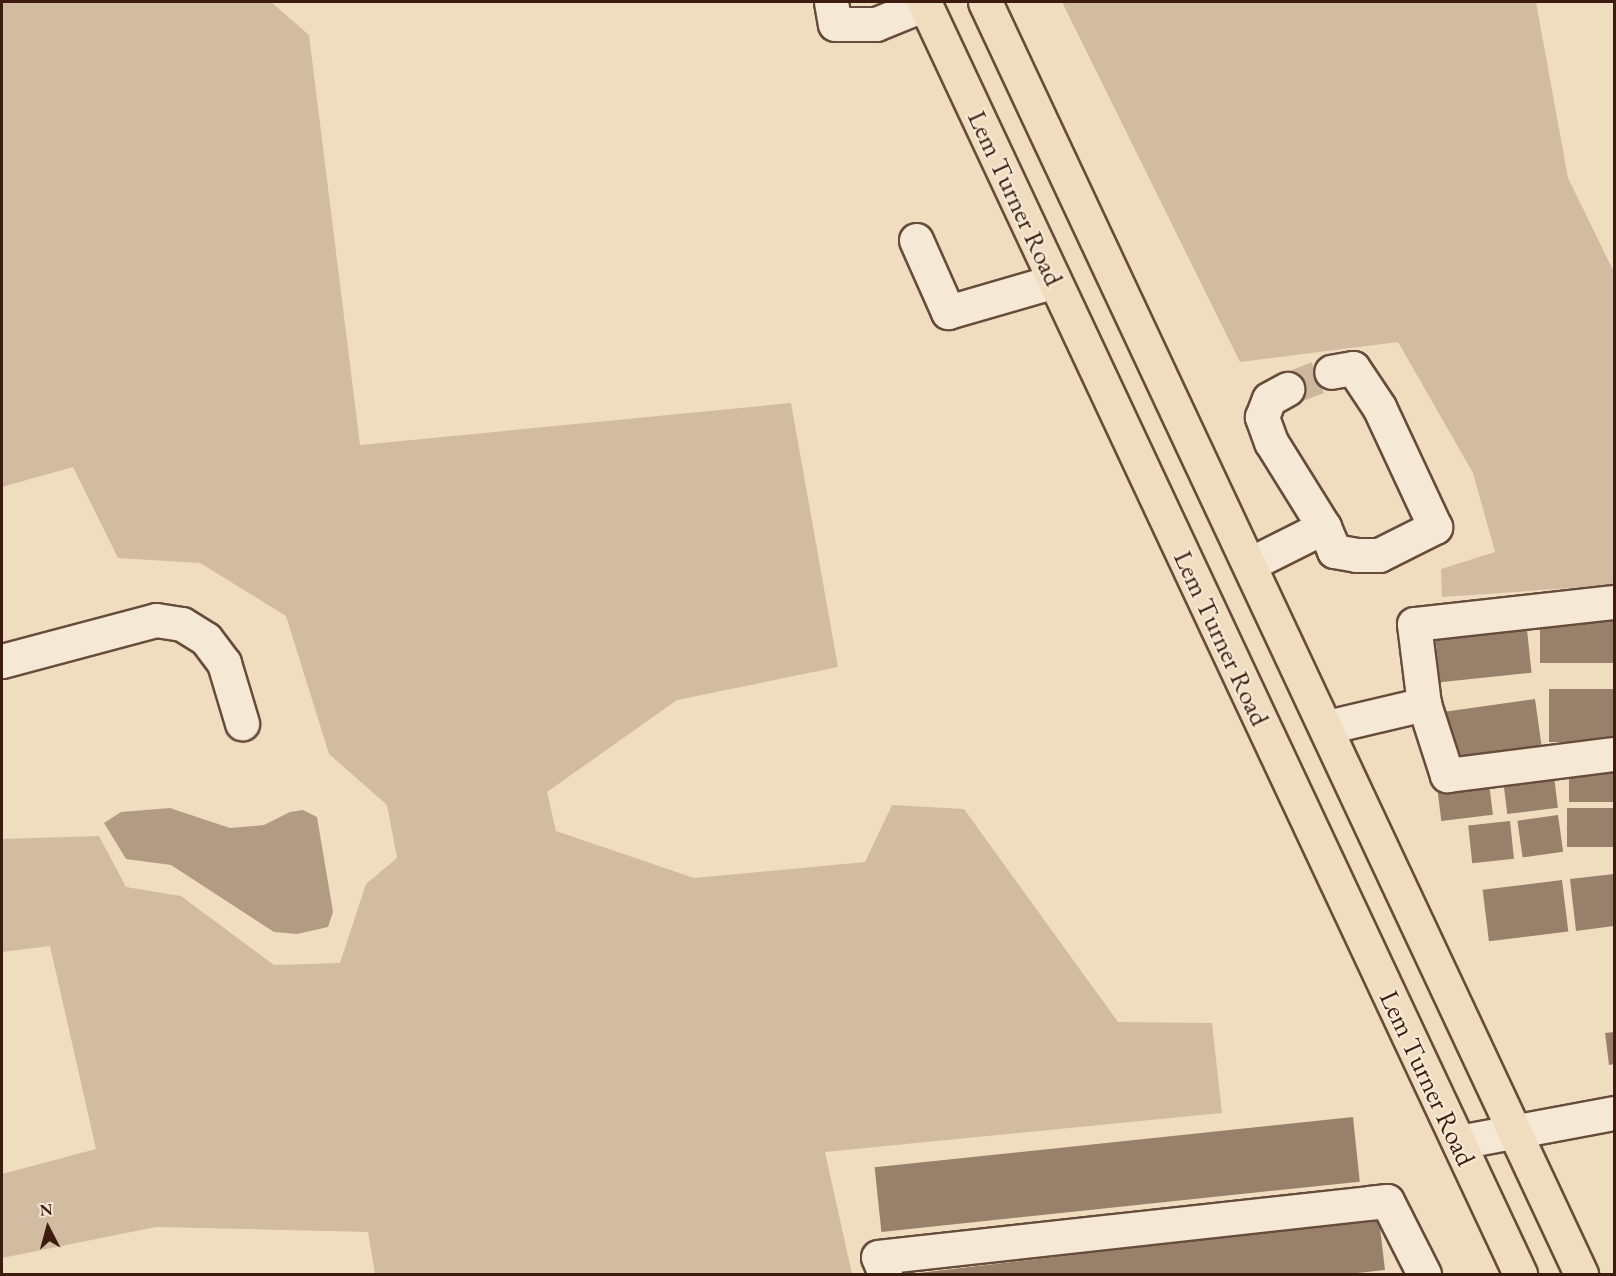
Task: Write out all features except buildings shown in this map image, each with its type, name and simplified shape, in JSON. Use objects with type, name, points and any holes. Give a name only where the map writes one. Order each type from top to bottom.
[{"type":"main road","name":"Lem Turner Road","points":[[985,2],[1327,727],[1581,1275]]},
{"type":"main road","name":"Lem Turner Road","points":[[924,3],[1520,1275]]},
{"type":"street","points":[[831,2],[835,24],[876,24],[924,3]]},
{"type":"street","points":[[916,240],[948,312],[1055,281]]},
{"type":"street","points":[[1287,389],[1269,399],[1262,417],[1271,442],[1324,527],[1334,551],[1356,555],[1378,555],[1436,527],[1379,408],[1342,370]]},
{"type":"street","points":[[1250,564],[1324,527]]},
{"type":"street","points":[[1614,602],[1414,624],[1424,704],[1448,775],[1614,754]]},
{"type":"street","points":[[2,661],[156,620],[182,624],[206,639],[224,663],[242,723]]},
{"type":"street","points":[[1327,727],[1424,704]]},
{"type":"street","points":[[1459,1142],[1614,1113]]},
{"type":"street","points":[[885,1275],[878,1257],[1387,1201],[1424,1275]]},
{"type":"shaded area","points":[[2,2],[271,2],[309,35],[360,445],[791,403],[838,667],[677,700],[547,792],[556,831],[694,878],[865,862],[892,805],[964,809],[1118,1022],[1212,1023],[1222,1113],[825,1152],[852,1274],[375,1274],[368,1232],[156,1227],[2,1258],[2,1174],[96,1149],[50,946],[2,952],[2,839],[99,836],[126,887],[181,896],[274,965],[340,963],[366,884],[397,858],[387,805],[329,754],[286,616],[200,563],[118,558],[73,467],[2,487]]},
{"type":"shaded area","points":[[1062,2],[1536,2],[1568,178],[1614,272],[1614,585],[1442,597],[1441,569],[1495,552],[1473,473],[1398,342],[1240,362]]},
{"type":"shaded area","points":[[170,808],[230,828],[264,825],[290,812],[303,810],[317,817],[333,912],[328,927],[297,934],[274,932],[171,865],[126,859],[104,823],[121,812]]},
{"type":"tunnel","points":[[1287,389],[1331,372]]}]
